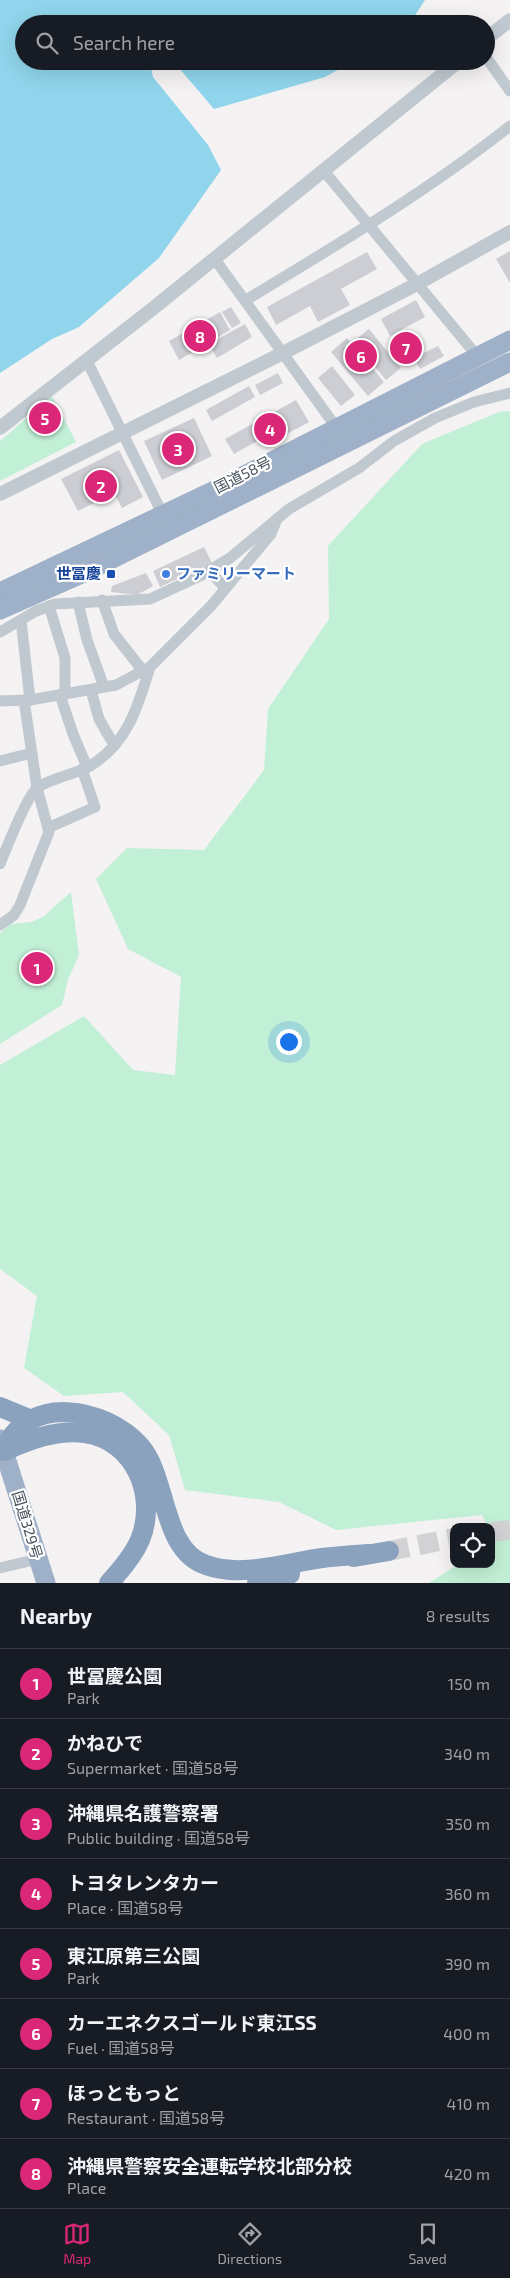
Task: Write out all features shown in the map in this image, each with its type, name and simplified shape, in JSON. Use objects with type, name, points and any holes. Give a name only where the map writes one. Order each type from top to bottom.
[{"type":"highway","name":"国道58号","points":[[0,592],[163,515],[336,427],[478,358],[510,340]]},
{"type":"highway","name":"国道58号","points":[[0,610],[86,572],[510,362]]},
{"type":"highway","points":[[0,1407],[29,1419]]},
{"type":"highway","points":[[2,1445],[29,1419],[58,1413],[83,1413],[97,1416],[131,1438],[145,1453],[155,1472],[175,1533],[186,1551],[206,1565],[226,1569],[251,1569],[324,1557],[389,1551]]},
{"type":"highway","points":[[2,1445],[72,1433],[97,1436],[118,1447],[126,1454],[139,1473],[143,1483],[146,1494],[146,1518],[135,1549],[120,1572],[109,1583]]},
{"type":"highway","name":"国道329号","points":[[2,1445],[46,1583]]},
{"type":"highway","points":[[261,1582],[368,1554]]},
{"type":"street","points":[[495,32],[510,20]]},
{"type":"street","points":[[495,69],[510,91]]},
{"type":"street","points":[[0,428],[151,310],[448,70]]},
{"type":"street","points":[[246,300],[368,226],[458,166],[510,126]]},
{"type":"street","points":[[324,171],[478,358]]},
{"type":"street","points":[[0,494],[283,353],[417,284],[510,232]]},
{"type":"street","points":[[214,258],[336,427]]},
{"type":"street","points":[[86,359],[163,515]]},
{"type":"street","points":[[0,632],[48,606],[102,600],[150,599],[230,558],[289,509],[359,468],[394,441],[435,418],[474,402],[510,393]]},
{"type":"street","points":[[0,701],[27,700],[116,685],[147,669],[211,606],[271,534],[278,518]]},
{"type":"street","points":[[209,570],[225,588]]},
{"type":"street","points":[[102,600],[114,634],[147,669]]},
{"type":"street","points":[[78,602],[87,640],[104,687]]},
{"type":"street","points":[[48,606],[65,658],[63,694],[95,807],[48,828]]},
{"type":"street","points":[[0,925],[14,915],[20,905],[48,832],[37,788],[32,754],[21,620]]},
{"type":"street","points":[[0,864],[37,788],[84,768],[114,745],[134,718],[147,669]]},
{"type":"street","points":[[90,690],[100,719],[114,745]]},
{"type":"street","points":[[0,761],[32,754]]},
{"type":"street","points":[[28,804],[42,810]]},
{"type":"street","points":[[0,1568],[38,1559]]},
{"type":"green space","points":[[52,396],[76,442],[0,481],[0,441]]},
{"type":"green space","points":[[510,411],[510,1583],[429,1583],[452,1568],[495,1568],[495,1523],[486,1523],[482,1515],[336,1530],[279,1502],[185,1490],[169,1435],[123,1392],[64,1396],[24,1368],[37,1296],[0,1269],[0,1065],[84,1016],[133,1070],[175,1075],[181,977],[128,949],[96,879],[127,848],[204,850],[264,770],[268,709],[329,619],[328,546],[422,444],[499,412]]},
{"type":"green space","points":[[71,892],[79,955],[68,980],[62,1005],[0,1044],[0,933],[11,924],[31,922],[43,917]]},
{"type":"water","points":[[0,0],[425,0],[415,15],[15,15],[15,70],[152,70],[153,77],[208,145],[221,170],[159,258],[79,327],[52,339],[0,373]]},
{"type":"water","points":[[181,70],[338,70],[325,77],[214,109]]},
{"type":"building","points":[[510,251],[510,283],[496,259]]},
{"type":"building","points":[[367,252],[377,269],[341,289],[350,305],[318,322],[310,306],[276,325],[267,307]]},
{"type":"building","points":[[416,300],[425,317],[390,336],[381,319]]},
{"type":"building","points":[[231,307],[241,323],[232,328],[222,312]]},
{"type":"building","points":[[220,312],[230,330],[179,360],[169,341]]},
{"type":"building","points":[[245,324],[252,337],[217,358],[209,344]]},
{"type":"building","points":[[369,329],[401,368],[386,380],[354,341]]},
{"type":"building","points":[[404,336],[415,350],[408,356],[397,342]]},
{"type":"building","points":[[347,338],[384,382],[368,396],[331,352]]},
{"type":"building","points":[[438,346],[444,356],[420,369],[414,358]]},
{"type":"building","points":[[332,366],[355,395],[341,406],[318,378]]},
{"type":"building","points":[[278,373],[283,383],[260,395],[255,385]]},
{"type":"building","points":[[249,386],[255,397],[212,421],[206,410]]},
{"type":"building","points":[[296,400],[309,422],[272,442],[268,435],[234,454],[225,439]]},
{"type":"building","points":[[194,418],[212,456],[162,480],[144,441]]},
{"type":"building","points":[[119,450],[143,497],[122,508],[114,493],[78,511],[61,479]]},
{"type":"building","points":[[204,547],[212,563],[160,587],[153,571]]},
{"type":"building","points":[[146,573],[153,586],[137,595],[111,592],[112,586]]},
{"type":"tunnel","points":[[495,1532],[510,1530]]},
{"type":"tunnel","points":[[389,1551],[450,1539]]},
{"type":"place","name":"沖縄県警察安全運転学校北部分校","points":[[200,336]]},
{"type":"place","name":"ほっともっと","points":[[406,348]]},
{"type":"place","name":"カーエネクスゴールド東江SS","points":[[361,356]]},
{"type":"place","name":"東江原第三公園","points":[[45,418]]},
{"type":"place","name":"トヨタレンタカー","points":[[270,429]]},
{"type":"place","name":"沖縄県名護警察署","points":[[178,449]]},
{"type":"place","name":"かねひで","points":[[101,486]]},
{"type":"place","name":"世冨慶","points":[[111,574]]},
{"type":"place","name":"ファミリーマート","points":[[166,574]]},
{"type":"place","name":"世冨慶公園","points":[[37,968]]}]
